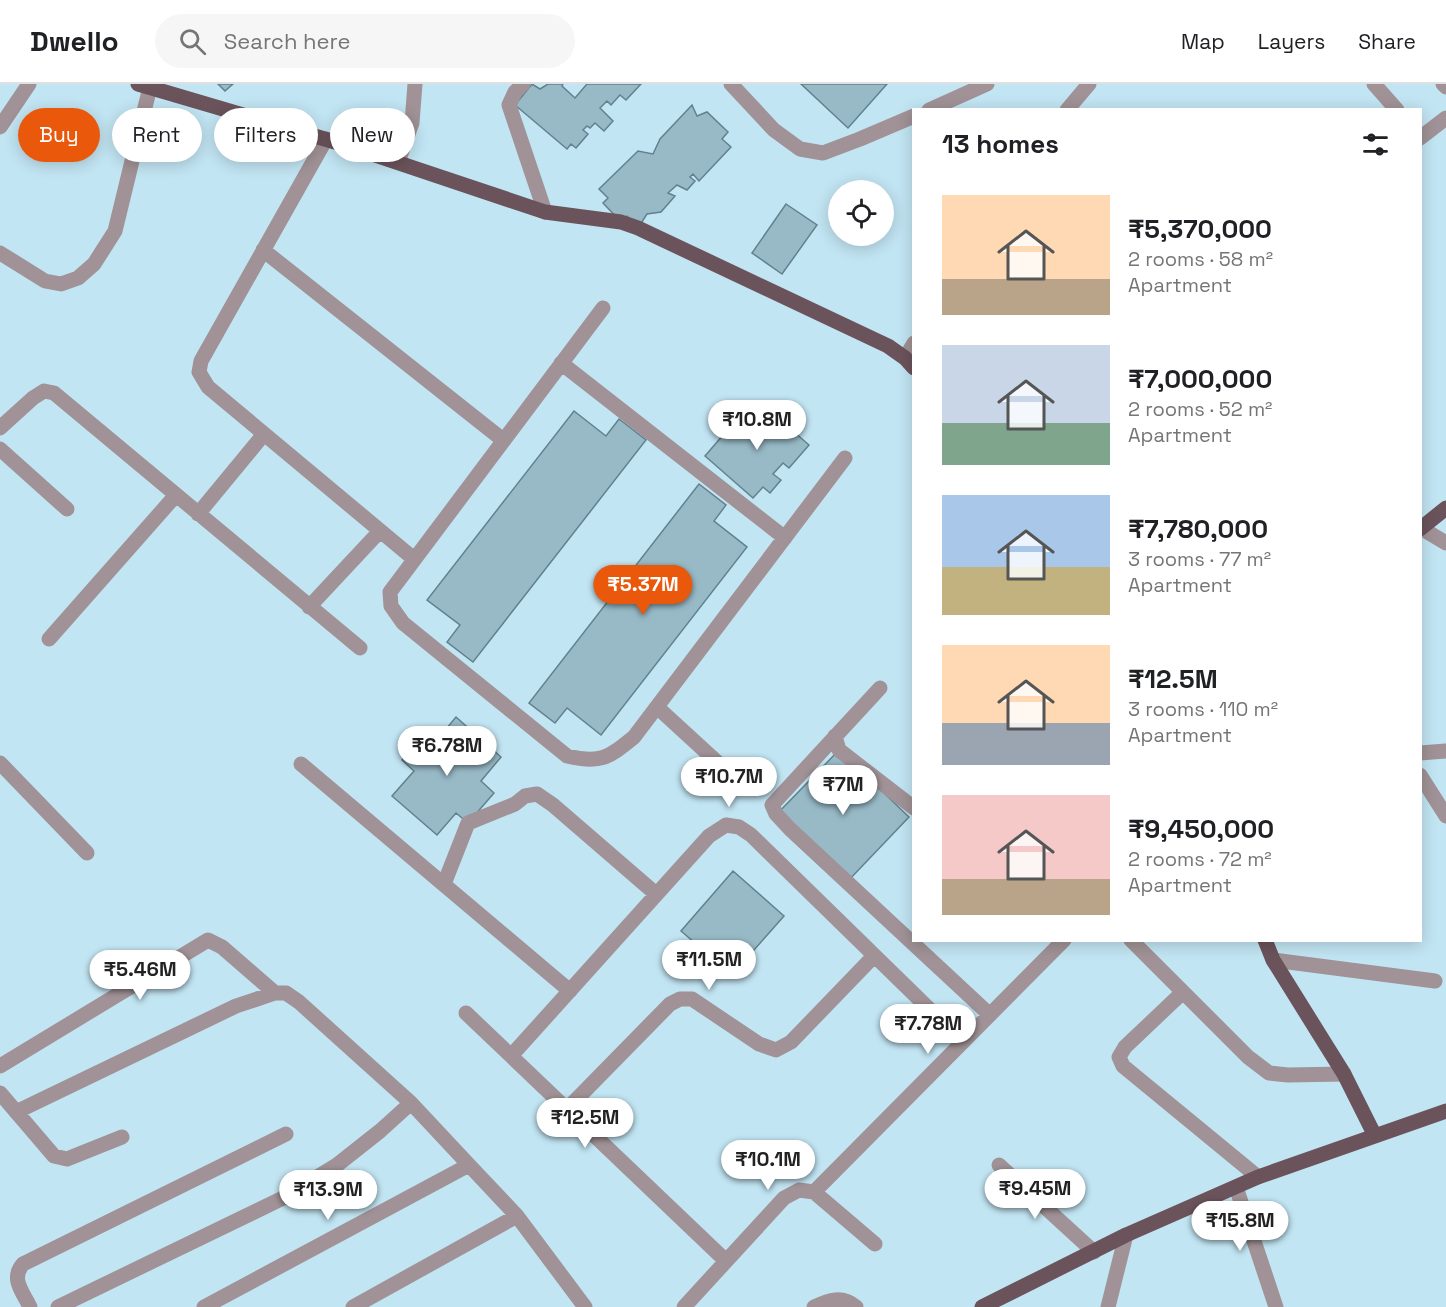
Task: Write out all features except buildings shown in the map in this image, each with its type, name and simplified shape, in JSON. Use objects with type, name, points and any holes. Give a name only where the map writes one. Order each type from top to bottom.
[{"type":"main road","points":[[144,86],[330,140]]},
{"type":"main road","points":[[398,162],[545,212],[621,222],[638,228],[877,340],[909,363]]},
{"type":"main road","points":[[1422,528],[1446,508]]},
{"type":"main road","points":[[1266,942],[1273,960],[1344,1074],[1375,1136]]},
{"type":"main road","points":[[982,1307],[1126,1235],[1258,1177],[1446,1111]]},
{"type":"street","points":[[0,127],[29,84]]},
{"type":"street","points":[[414,108],[416,84]]},
{"type":"street","points":[[523,84],[515,92],[509,105],[545,212]]},
{"type":"street","points":[[731,84],[774,130],[800,149],[823,153],[860,140],[912,117]]},
{"type":"street","points":[[933,108],[987,84]]},
{"type":"street","points":[[1069,108],[1089,84]]},
{"type":"street","points":[[1374,84],[1395,108]]},
{"type":"street","points":[[0,253],[45,280],[61,284],[78,278],[94,264],[115,231],[144,86]]},
{"type":"street","points":[[1422,136],[1446,118]]},
{"type":"street","points":[[326,139],[201,361],[199,372],[208,387],[414,559]]},
{"type":"street","points":[[263,250],[503,440]]},
{"type":"street","points":[[603,308],[390,592],[391,606],[403,623],[567,756],[589,762],[610,756],[634,737],[845,458]]},
{"type":"street","points":[[561,363],[785,538]]},
{"type":"street","points":[[0,428],[33,398],[44,391],[54,393],[360,648]]},
{"type":"street","points":[[198,514],[264,434]]},
{"type":"street","points":[[0,449],[67,508]]},
{"type":"street","points":[[49,639],[176,495]]},
{"type":"street","points":[[1422,530],[1446,543]]},
{"type":"street","points":[[309,607],[380,531]]},
{"type":"street","points":[[880,688],[772,805],[776,814],[990,1016]]},
{"type":"street","points":[[657,707],[717,762]]},
{"type":"street","points":[[835,736],[839,750],[912,806]]},
{"type":"street","points":[[1422,753],[1446,751]]},
{"type":"street","points":[[0,763],[87,853]]},
{"type":"street","points":[[301,764],[570,991]]},
{"type":"street","points":[[1422,778],[1446,816]]},
{"type":"street","points":[[444,884],[468,823],[515,804],[525,796],[537,794],[553,804],[656,894]]},
{"type":"street","points":[[511,1056],[708,836],[726,825],[739,827],[751,835],[963,1042]]},
{"type":"street","points":[[0,1066],[208,940],[222,947],[275,993]]},
{"type":"street","points":[[814,1192],[1061,942]]},
{"type":"street","points":[[1133,942],[1248,1057],[1269,1073],[1344,1074]]},
{"type":"street","points":[[567,1109],[670,1004],[680,999],[692,999],[759,1044],[776,1050],[791,1042],[874,956]]},
{"type":"street","points":[[1273,960],[1435,981]]},
{"type":"street","points":[[1183,992],[1125,1047],[1119,1057],[1123,1066],[1258,1177]]},
{"type":"street","points":[[16,1112],[236,1006],[275,993],[286,993],[299,1002],[411,1103],[517,1216],[585,1307]]},
{"type":"street","points":[[466,1013],[726,1261]]},
{"type":"street","points":[[0,1093],[54,1156],[67,1159],[122,1137]]},
{"type":"street","points":[[58,1307],[283,1198],[337,1166],[411,1103]]},
{"type":"street","points":[[30,1307],[17,1279],[17,1271],[23,1264],[286,1134]]},
{"type":"street","points":[[204,1307],[469,1165]]},
{"type":"street","points":[[999,1165],[1094,1251]]},
{"type":"street","points":[[1236,1187],[1276,1307]]},
{"type":"street","points":[[684,1307],[784,1198],[799,1190],[814,1192],[875,1244]]},
{"type":"street","points":[[352,1307],[517,1216]]},
{"type":"street","points":[[1108,1307],[1126,1235]]},
{"type":"street","points":[[814,1307],[835,1299],[849,1301],[856,1307]]}]
